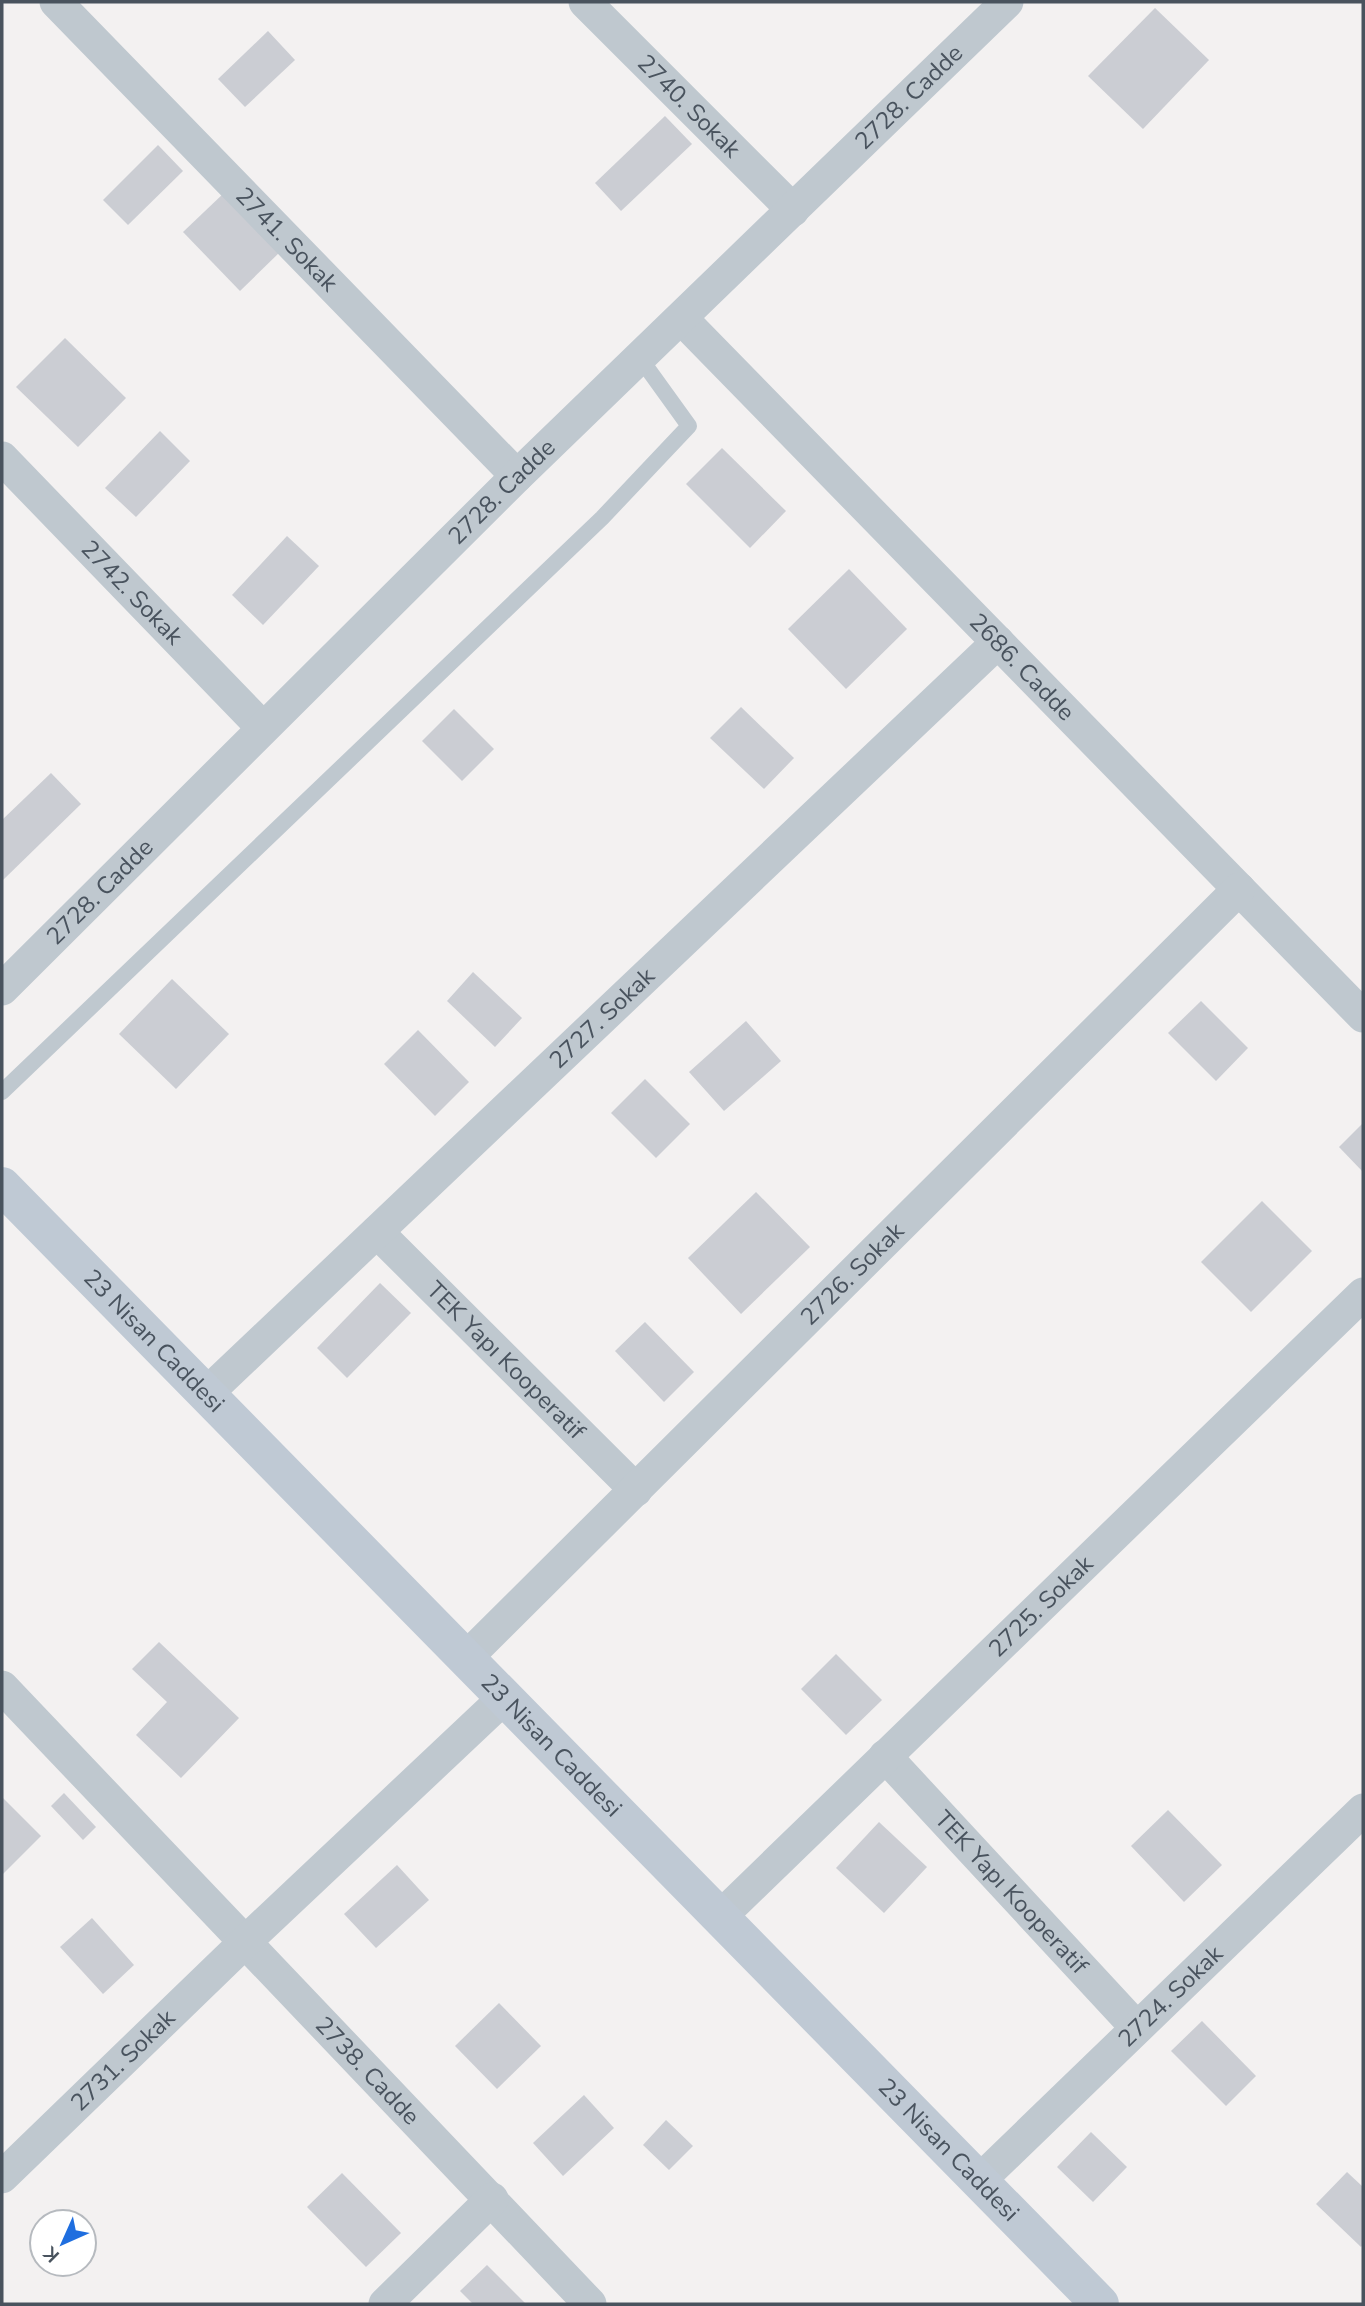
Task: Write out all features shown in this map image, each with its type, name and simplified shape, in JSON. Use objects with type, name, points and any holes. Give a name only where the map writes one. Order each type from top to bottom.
[{"type":"main road","name":"23 Nisan Caddesi","points":[[2,1186],[1100,2304]]},
{"type":"street","name":"2741. Sokak","points":[[56,2],[517,475]]},
{"type":"street","name":"2740. Sokak","points":[[585,2],[793,210]]},
{"type":"street","name":"2728. Cadde","points":[[2,989],[517,475],[1007,2]]},
{"type":"street","name":"2686. Cadde","points":[[681,318],[1363,1016]]},
{"type":"street","name":"2742. Sokak","points":[[2,458],[264,728]]},
{"type":"street","name":"2727. Sokak","points":[[206,1394],[998,642]]},
{"type":"street","name":"2726. Sokak","points":[[465,1659],[1239,889]]},
{"type":"street","name":"TEK Yapı Kooperatif","points":[[377,1232],[636,1490]]},
{"type":"street","name":"2725. Sokak","points":[[719,1918],[1363,1294]]},
{"type":"street","name":"2738. Cadde","points":[[2,1687],[590,2304]]},
{"type":"street","name":"2731. Sokak","points":[[2,2177],[244,1943],[504,1698]]},
{"type":"street","name":"TEK Yapı Kooperatif","points":[[885,1756],[1137,2028]]},
{"type":"street","name":"2724. Sokak","points":[[978,2181],[1363,1810]]},
{"type":"street","points":[[385,2304],[492,2199]]},
{"type":"lane","points":[[2,1092],[602,518],[689,426],[640,358]]},
{"type":"building","points":[[1155,8],[1209,60],[1143,129],[1088,76]]},
{"type":"building","points":[[268,31],[295,60],[245,107],[218,79]]},
{"type":"building","points":[[665,116],[692,144],[621,211],[595,183]]},
{"type":"building","points":[[158,145],[183,171],[128,225],[103,200]]},
{"type":"building","points":[[225,192],[282,250],[240,291],[183,232]]},
{"type":"building","points":[[65,338],[126,398],[78,447],[16,387]]},
{"type":"building","points":[[160,431],[190,461],[136,517],[105,488]]},
{"type":"building","points":[[722,448],[786,511],[750,548],[686,484]]},
{"type":"building","points":[[287,536],[319,566],[263,625],[232,595]]},
{"type":"building","points":[[849,569],[907,629],[846,689],[788,629]]},
{"type":"building","points":[[741,707],[794,758],[764,789],[710,738]]},
{"type":"building","points":[[454,709],[494,749],[462,781],[422,741]]},
{"type":"building","points":[[51,773],[81,804],[2,881],[2,820]]},
{"type":"building","points":[[473,972],[522,1018],[495,1047],[447,1001]]},
{"type":"building","points":[[172,979],[229,1034],[176,1089],[119,1034]]},
{"type":"building","points":[[1201,1001],[1248,1048],[1216,1081],[1168,1033]]},
{"type":"building","points":[[746,1021],[781,1061],[724,1111],[689,1072]]},
{"type":"building","points":[[418,1030],[469,1082],[435,1116],[384,1064]]},
{"type":"building","points":[[645,1079],[690,1124],[656,1158],[611,1113]]},
{"type":"building","points":[[1363,1123],[1363,1172],[1339,1147]]},
{"type":"building","points":[[756,1192],[810,1247],[741,1314],[688,1258]]},
{"type":"building","points":[[1262,1201],[1312,1251],[1251,1312],[1201,1262]]},
{"type":"building","points":[[380,1283],[411,1313],[347,1378],[317,1348]]},
{"type":"building","points":[[645,1322],[694,1372],[664,1402],[615,1351]]},
{"type":"building","points":[[159,1642],[239,1718],[181,1778],[136,1735],[167,1702],[132,1669]]},
{"type":"building","points":[[836,1654],[882,1700],[846,1735],[801,1689]]},
{"type":"building","points":[[64,1793],[96,1827],[83,1840],[51,1806]]},
{"type":"building","points":[[2,1797],[41,1836],[2,1875]]},
{"type":"building","points":[[1168,1810],[1222,1865],[1184,1902],[1131,1846]]},
{"type":"building","points":[[879,1822],[927,1867],[884,1913],[836,1868]]},
{"type":"building","points":[[397,1865],[429,1900],[376,1948],[344,1914]]},
{"type":"building","points":[[92,1918],[134,1965],[103,1994],[60,1947]]},
{"type":"building","points":[[499,2003],[541,2046],[497,2089],[455,2046]]},
{"type":"building","points":[[1202,2021],[1256,2076],[1226,2106],[1171,2051]]},
{"type":"building","points":[[584,2095],[614,2128],[563,2176],[533,2143]]},
{"type":"building","points":[[666,2120],[693,2146],[669,2170],[643,2145]]},
{"type":"building","points":[[1091,2132],[1127,2167],[1093,2202],[1057,2167]]},
{"type":"building","points":[[1347,2172],[1363,2187],[1361,2247],[1316,2204]]},
{"type":"building","points":[[342,2173],[401,2233],[366,2267],[307,2207]]},
{"type":"building","points":[[487,2265],[526,2304],[473,2304],[460,2291]]}]
